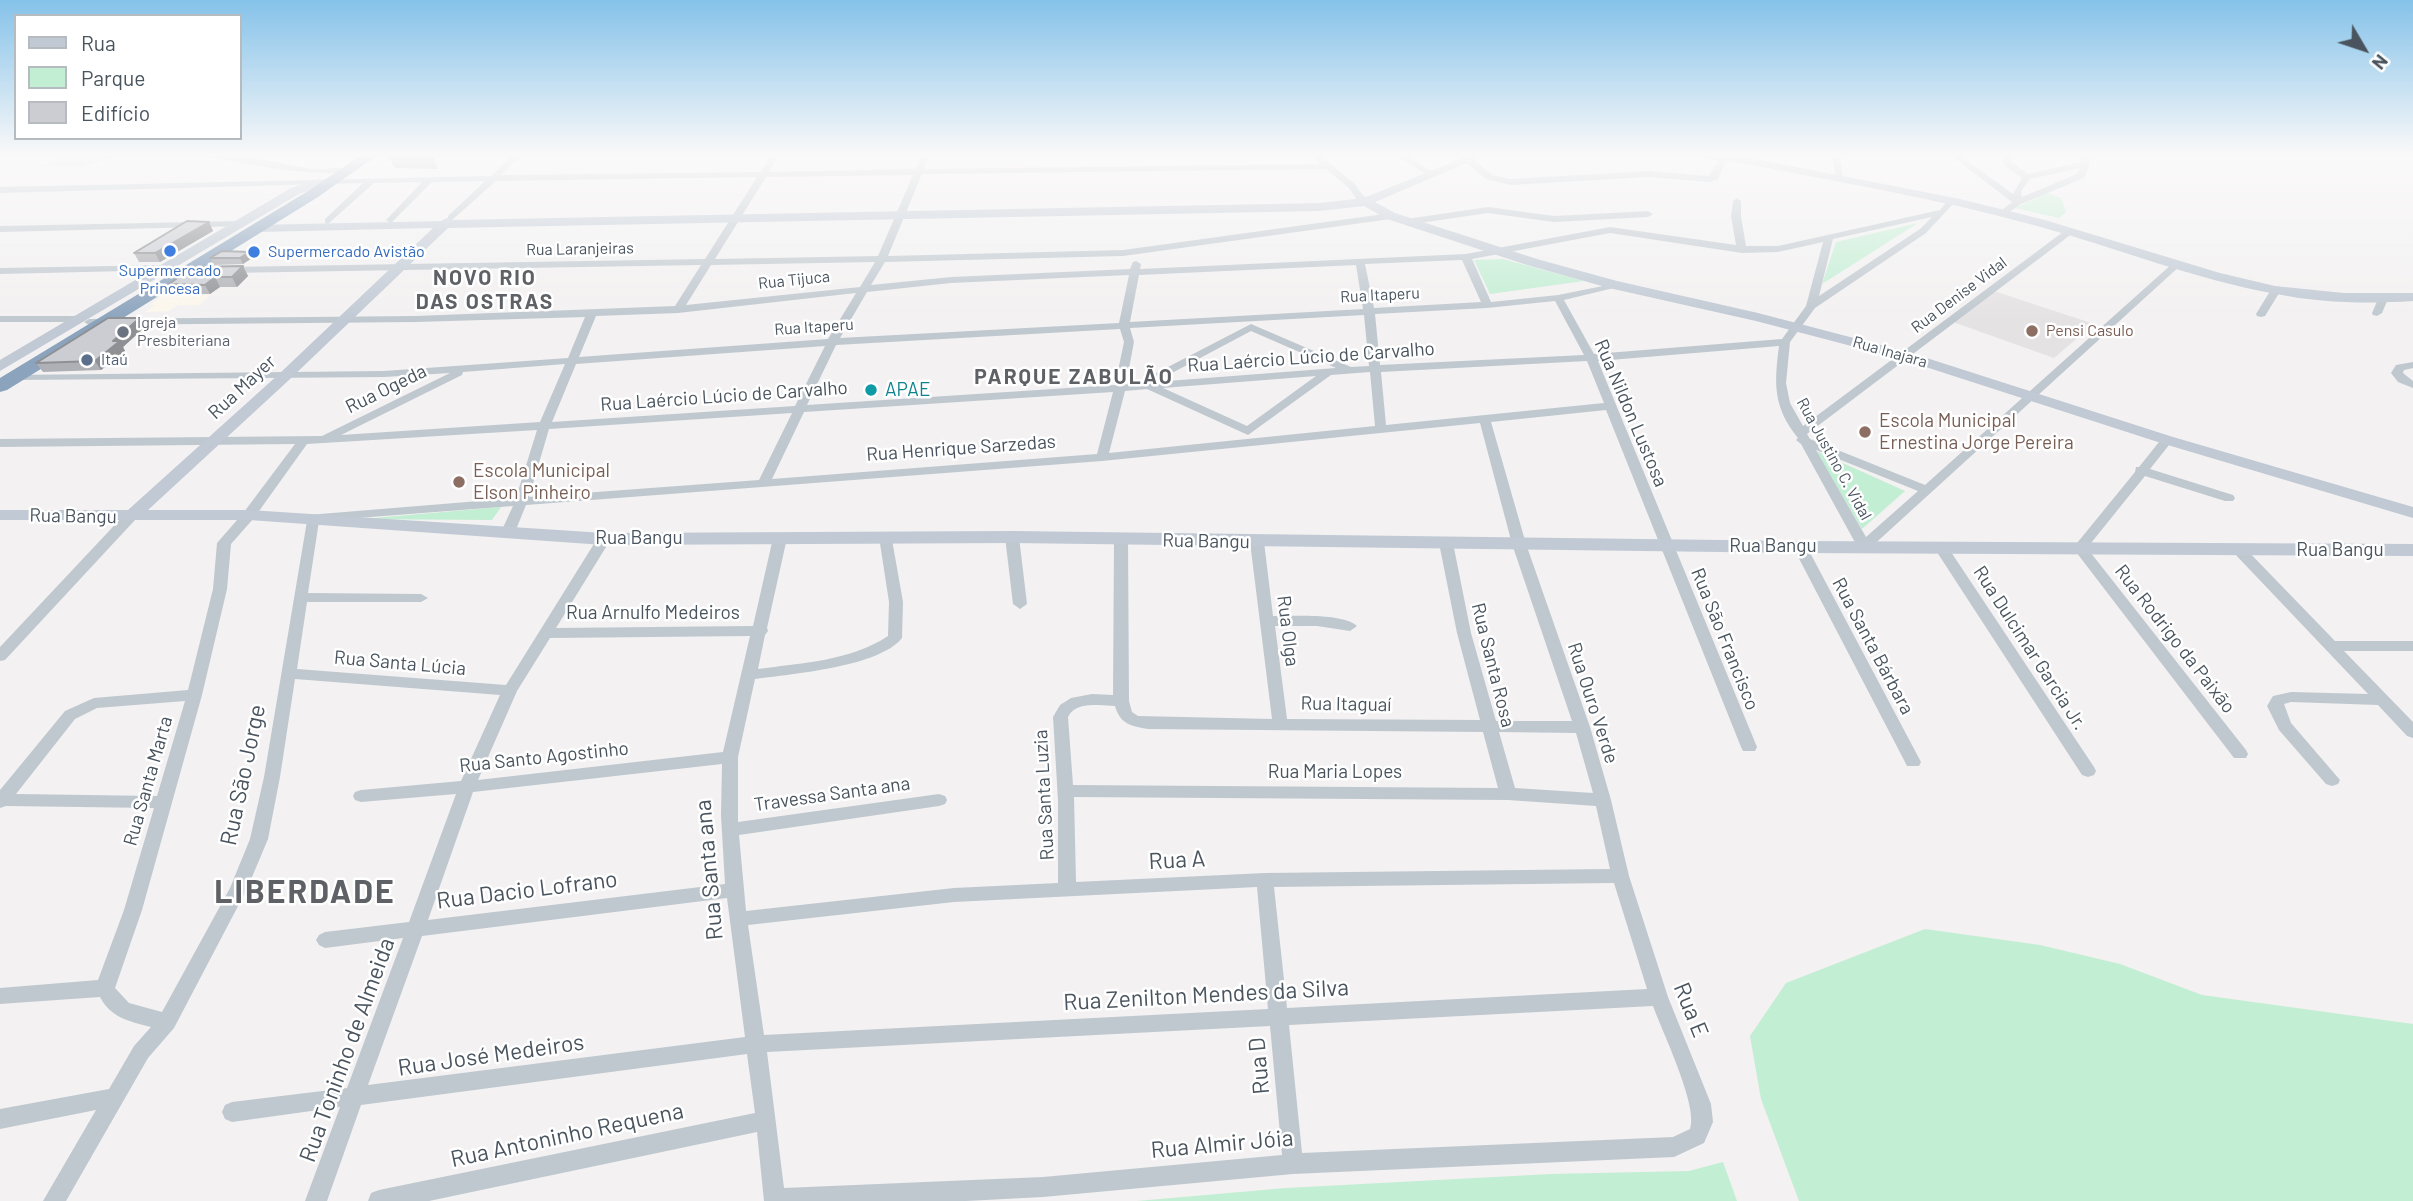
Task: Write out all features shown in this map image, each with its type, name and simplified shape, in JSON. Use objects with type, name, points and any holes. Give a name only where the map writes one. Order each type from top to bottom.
[{"type":"highway","points":[[4,376],[87,321],[276,210]]},
{"type":"highway","points":[[87,321],[187,271],[283,210]]},
{"type":"street","points":[[4,376],[166,268],[263,210]]},
{"type":"street","points":[[328,221],[340,210]]},
{"type":"street","points":[[391,219],[400,210]]},
{"type":"street","name":"Rua Mayer","points":[[0,656],[130,517],[285,377],[459,210]]},
{"type":"street","points":[[678,310],[741,210]]},
{"type":"street","points":[[764,482],[832,342],[882,259],[902,210]]},
{"type":"street","points":[[263,224],[1077,210]]},
{"type":"street","name":"Rua Inajara","points":[[1381,210],[1391,216],[1502,252],[1614,285],[1797,327],[1906,356],[2167,440],[2413,513]]},
{"type":"street","points":[[1488,210],[1544,218],[1648,214]]},
{"type":"street","points":[[1413,221],[1488,210]]},
{"type":"street","points":[[1736,210],[1742,250]]},
{"type":"street","points":[[1589,216],[1610,230],[1742,250],[1778,249],[1932,210]]},
{"type":"street","points":[[1811,306],[1923,231],[1944,210]]},
{"type":"street","points":[[1981,210],[2070,231],[2176,265],[2276,290],[2383,299],[2413,297]]},
{"type":"street","points":[[2002,214],[2007,210]]},
{"type":"street","name":"Rua Laranjeiras","points":[[187,271],[1074,256],[1140,251],[1391,216]]},
{"type":"street","points":[[263,224],[391,219],[448,221]]},
{"type":"street","points":[[0,229],[240,224]]},
{"type":"street","name":"Rua Tijuca","points":[[87,321],[345,320],[678,310],[951,280],[1466,257],[1610,230]]},
{"type":"street","name":"Rua Denise Vidal","points":[[1801,437],[2070,231]]},
{"type":"street","points":[[1785,342],[1811,306],[1829,237]]},
{"type":"street","points":[[1102,457],[1129,342],[1124,324],[1133,271],[1140,251]]},
{"type":"street","points":[[1466,257],[1487,305]]},
{"type":"street","points":[[1360,261],[1369,311],[1381,430]]},
{"type":"street","points":[[1864,546],[2176,265]]},
{"type":"street","points":[[0,271],[166,268]]},
{"type":"street","name":"Rua Itaperu","points":[[4,376],[285,377],[466,370],[832,342],[1124,324],[1252,322],[1369,311],[1487,305],[1558,298],[1614,285]]},
{"type":"street","points":[[2261,314],[2276,290]]},
{"type":"street","name":"Rua Nildon Lustosa","points":[[1558,298],[1591,358],[1666,545]]},
{"type":"street","points":[[2377,313],[2383,299]]},
{"type":"street","points":[[508,532],[522,500],[544,427],[592,313]]},
{"type":"street","points":[[0,319],[87,321]]},
{"type":"street","points":[[0,325],[87,321]]},
{"type":"street","points":[[1143,386],[1252,322],[1350,370]]},
{"type":"street","name":"Rua Laércio Lúcio de Carvalho","points":[[0,443],[323,440],[1120,388],[1350,370],[1591,358],[1785,342]]},
{"type":"street","name":"Rua Justino C. Vidal","points":[[1785,342],[1780,383],[1784,403],[1864,546]]},
{"type":"street","points":[[2413,365],[2400,367],[2397,373],[2402,380],[2413,385]]},
{"type":"street","name":"Rua Ogeda","points":[[323,440],[466,370]]},
{"type":"street","points":[[1143,386],[1249,438],[1328,372]]},
{"type":"street","name":"Rua Henrique Sarzedas","points":[[313,518],[1102,457],[1249,438],[1381,430],[1611,406]]},
{"type":"street","name":"Rua Ouro Verde","points":[[1485,420],[1519,544],[1582,727],[1603,800],[1620,876]]},
{"type":"street","points":[[1801,437],[1927,490]]},
{"type":"street","name":"Rua Santa Marta","points":[[105,988],[133,910],[194,695],[220,589],[224,542],[249,515],[304,440]]},
{"type":"street","points":[[2080,548],[2140,470],[2167,440]]},
{"type":"street","points":[[2140,470],[2229,498]]},
{"type":"street","name":"Rua Bangu","points":[[0,515],[249,515],[604,539],[1012,537],[1257,542],[2413,550]]},
{"type":"street","name":"Rua São Jorge","points":[[54,1201],[141,1052],[167,1022],[238,889],[259,839],[272,777],[313,518]]},
{"type":"street","points":[[750,676],[866,655],[885,647],[895,638],[896,602],[886,537]]},
{"type":"street","points":[[1012,537],[1020,604]]},
{"type":"street","name":"Rua Santa ana","points":[[775,1200],[738,919],[728,789],[730,757],[761,631],[780,538]]},
{"type":"street","name":"Rua Toninho de Almeida","points":[[316,1201],[467,787],[510,691],[604,539]]},
{"type":"street","points":[[1121,540],[1121,701]]},
{"type":"street","name":"Rua Olga","points":[[1257,542],[1280,724]]},
{"type":"street","name":"Rua Santa Rosa","points":[[1446,543],[1464,632],[1508,794]]},
{"type":"street","name":"Rua São Francisco","points":[[1666,545],[1748,747]]},
{"type":"street","name":"Rua Dulcimar Garcia Jr.","points":[[1940,546],[2088,771]]},
{"type":"street","name":"Rua Santa Bárbara","points":[[1800,547],[1913,762]]},
{"type":"street","name":"Rua Rodrigo da Paixão","points":[[2080,548],[2240,754]]},
{"type":"street","points":[[2238,549],[2329,646],[2409,724]]},
{"type":"street","points":[[301,597],[421,598]]},
{"type":"street","points":[[1267,621],[1317,621],[1350,626]]},
{"type":"street","name":"Rua Arnulfo Medeiros","points":[[546,633],[761,631]]},
{"type":"street","points":[[2329,646],[2413,646]]},
{"type":"street","name":"Rua Santa Lúcia","points":[[288,673],[510,691]]},
{"type":"street","points":[[0,801],[70,715],[82,708],[94,703],[194,695]]},
{"type":"street","points":[[2332,780],[2285,726],[2275,706],[2278,700],[2291,697],[2383,700]]},
{"type":"street","name":"Rua Santa Luzia","points":[[1067,891],[1067,792],[1061,715],[1072,703],[1101,699],[1121,701]]},
{"type":"street","name":"Rua Itaguaí","points":[[1121,701],[1125,715],[1134,721],[1148,723],[1582,727]]},
{"type":"street","name":"Rua Santo Agostinho","points":[[361,796],[467,787],[730,757]]},
{"type":"street","name":"Rua Maria Lopes","points":[[1067,792],[1508,794],[1603,800]]},
{"type":"street","name":"Travessa Santa ana","points":[[730,830],[939,800]]},
{"type":"street","points":[[0,801],[165,802]]},
{"type":"street","name":"Rua A","points":[[738,919],[954,895],[1265,880],[1620,876]]},
{"type":"street","name":"Rua E","points":[[1620,876],[1659,997],[1701,1104],[1703,1122],[1697,1136],[1674,1147]]},
{"type":"street","name":"Rua D","points":[[1265,880],[1293,1164]]},
{"type":"street","name":"Rua Dacio Lofrano","points":[[325,940],[736,890]]},
{"type":"street","points":[[0,996],[105,988],[111,1002],[119,1009],[167,1022]]},
{"type":"street","name":"Rua Zenilton Mendes da Silva","points":[[756,1044],[1659,997]]},
{"type":"street","name":"Rua José Medeiros","points":[[232,1112],[756,1044]]},
{"type":"street","points":[[0,1119],[114,1097]]},
{"type":"street","name":"Rua Antoninho Requena","points":[[379,1201],[766,1120]]},
{"type":"street","name":"Rua Almir Jóia","points":[[775,1200],[1043,1187],[1293,1164],[1674,1147]]},
{"type":"shaded area","name":"Pensi Casulo","points":[[1994,291],[2094,324],[2054,358],[1953,322]]},
{"type":"shaded area","points":[[164,295],[210,295],[199,305],[177,305],[169,311],[145,312],[155,305],[149,305]]},
{"type":"green space","points":[[2024,210],[2065,210],[2059,218]]},
{"type":"green space","points":[[1918,223],[1822,284],[1836,242]]},
{"type":"green space","points":[[1503,259],[1584,281],[1490,294],[1474,260]]},
{"type":"green space","points":[[1816,451],[1905,491],[1862,529]]},
{"type":"green space","points":[[501,507],[492,520],[362,519]]},
{"type":"green space","points":[[1925,929],[2040,945],[2120,964],[2202,995],[2413,1024],[2413,1201],[1799,1201],[1761,1099],[1750,1036],[1786,983]]},
{"type":"green space","points":[[1723,1162],[1737,1201],[1137,1201],[1286,1188],[1551,1174],[1689,1171]]},
{"type":"building","points":[[187,221],[209,222],[155,253],[134,253]]},
{"type":"building","points":[[222,251],[249,252],[240,258],[210,258]]},
{"type":"building","points":[[243,266],[232,277],[215,277],[205,285],[169,284],[193,267]]},
{"type":"building","points":[[108,318],[140,318],[113,341],[120,341],[95,361],[36,363]]},
{"type":"place","name":"Supermercado Princesa","points":[[170,251]]},
{"type":"place","name":"Supermercado Avistão","points":[[254,252]]},
{"type":"place","name":"Pensi Casulo","points":[[2032,331]]},
{"type":"place","name":"Igreja Presbiteriana","points":[[123,332]]},
{"type":"place","name":"Itaú","points":[[87,360]]},
{"type":"place","name":"APAE","points":[[871,390]]},
{"type":"place","name":"Escola Municipal Ernestina Jorge Pereira","points":[[1865,432]]},
{"type":"place","name":"Escola Municipal Elson Pinheiro","points":[[459,482]]},
{"type":"district","name":"NOVO RIO DAS OSTRAS","points":[[485,290]]},
{"type":"district","name":"PARQUE ZABULÃO","points":[[1074,377]]},
{"type":"district","name":"LIBERDADE","points":[[305,892]]}]
